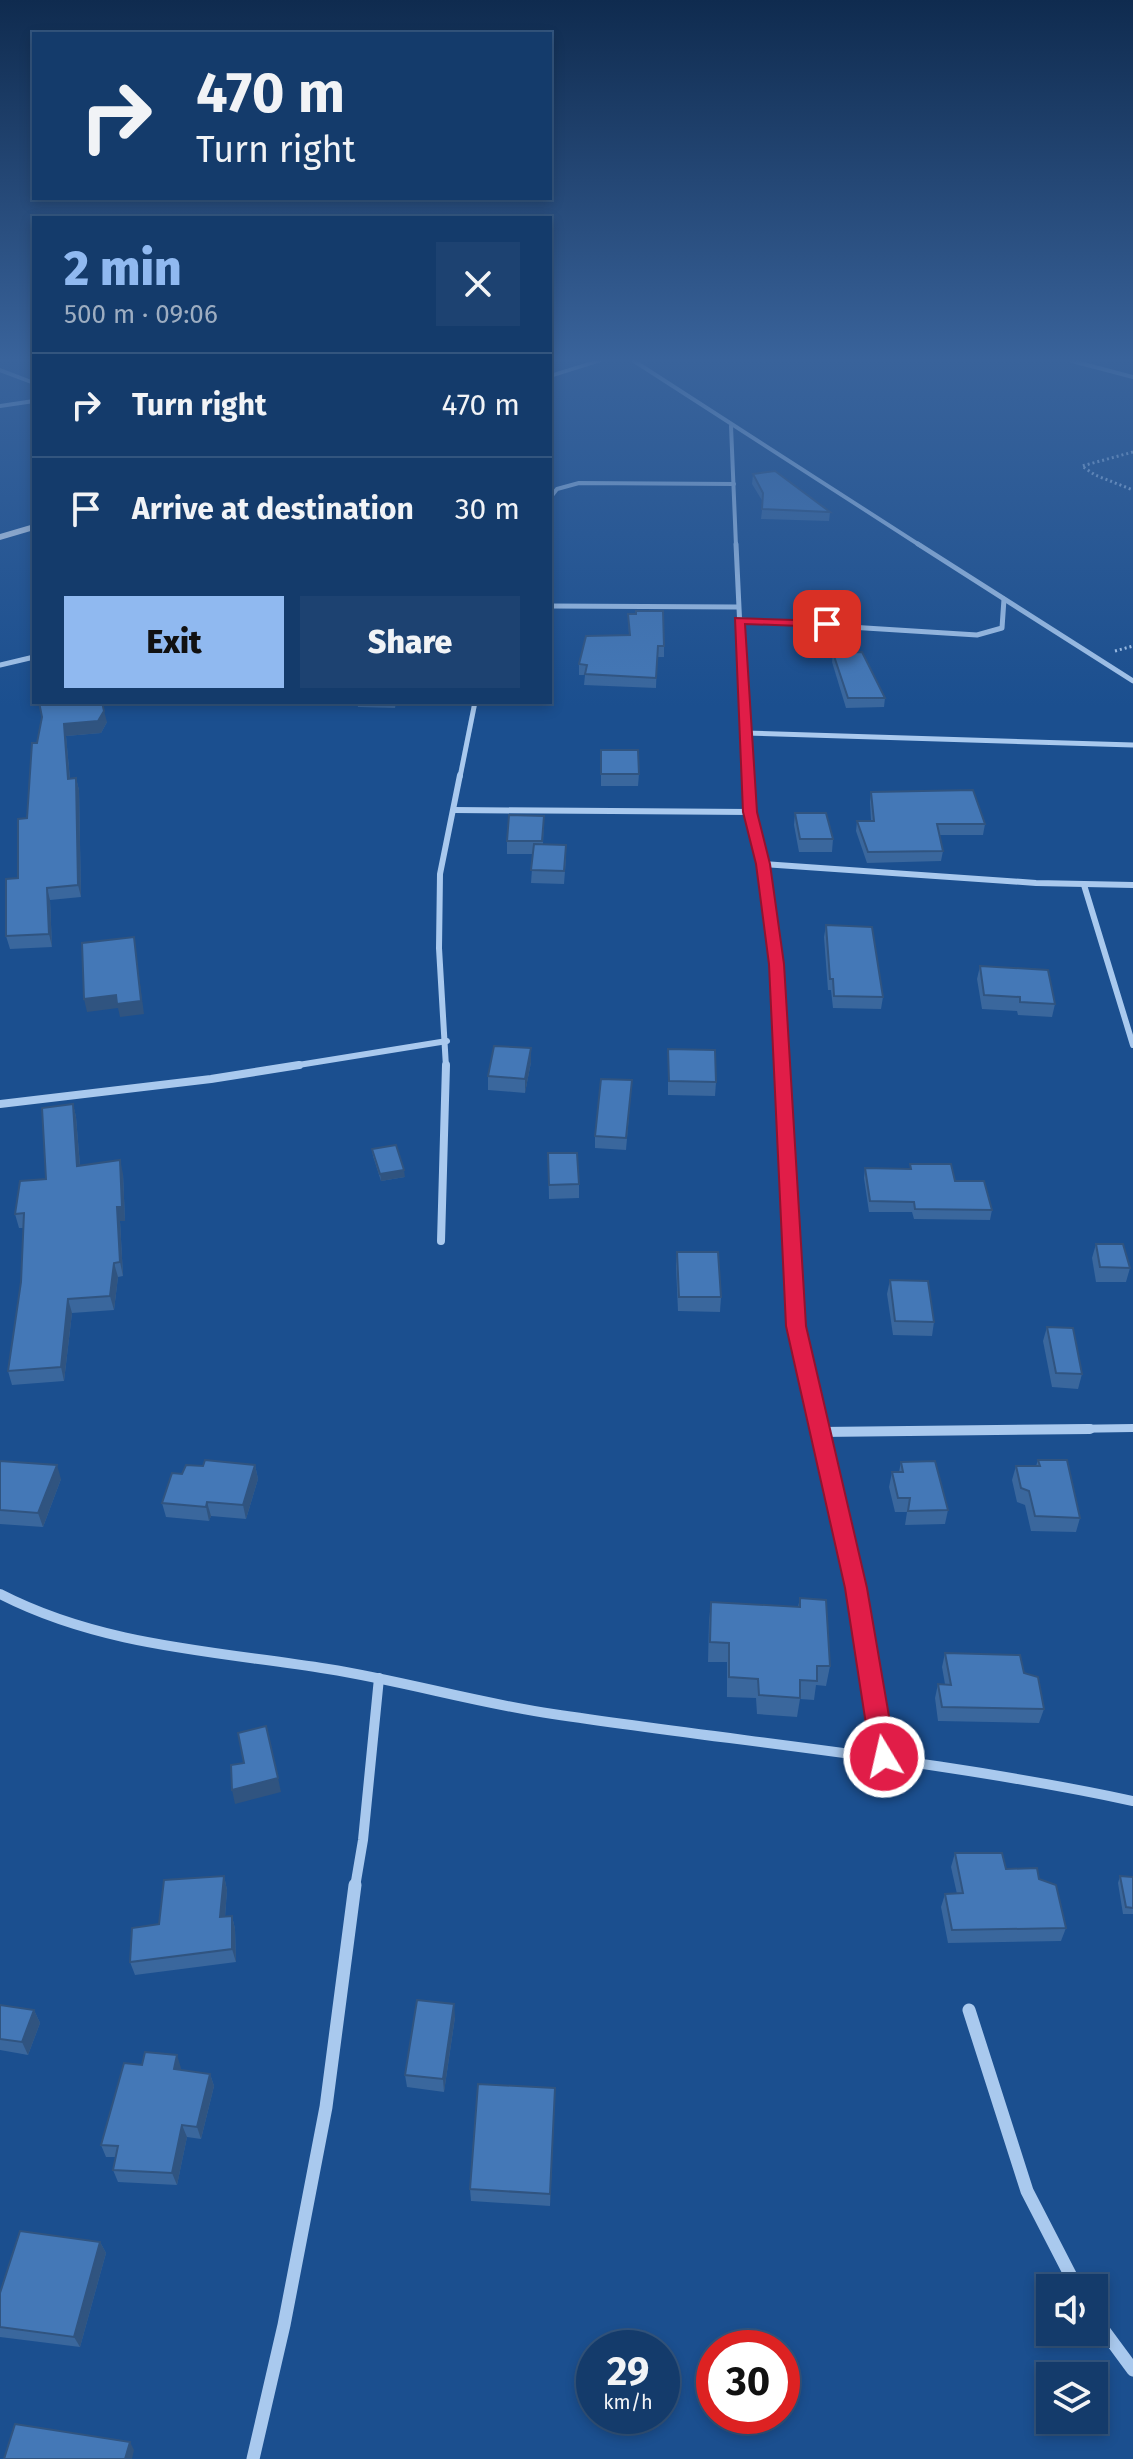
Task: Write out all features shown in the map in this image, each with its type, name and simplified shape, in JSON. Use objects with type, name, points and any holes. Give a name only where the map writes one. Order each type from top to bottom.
[{"type":"main road","points":[[0,537],[32,528]]},
{"type":"street","points":[[734,476],[737,607],[750,812],[763,864],[776,964],[796,1326],[856,1588],[884,1757]]},
{"type":"street","points":[[810,476],[1133,681]]},
{"type":"street","points":[[552,495],[557,489],[579,483],[734,484]]},
{"type":"street","points":[[739,620],[977,635],[1002,628],[1004,599]]},
{"type":"street","points":[[552,606],[737,607]]},
{"type":"street","points":[[0,665],[32,657]]},
{"type":"street","points":[[441,1241],[447,1041],[439,948],[440,874],[475,704]]},
{"type":"street","points":[[745,733],[1133,745]]},
{"type":"street","points":[[454,810],[750,812]]},
{"type":"street","points":[[763,864],[1084,885],[1133,885]]},
{"type":"street","points":[[1084,885],[1133,1045]]},
{"type":"street","points":[[0,1104],[211,1079],[447,1041]]},
{"type":"street","points":[[821,1432],[1133,1428]]},
{"type":"street","points":[[0,1594],[21,1607],[83,1630],[379,1678],[551,1714],[884,1757],[1133,1801]]},
{"type":"street","points":[[253,2459],[284,2325],[326,2107],[345,1945],[363,1840],[379,1678]]},
{"type":"street","points":[[969,2010],[1027,2191],[1070,2274]]},
{"type":"street","points":[[1108,2336],[1133,2370]]},
{"type":"path","points":[[1097,476],[1133,490]]},
{"type":"building","points":[[754,476],[781,476],[830,512],[762,509],[763,493]]},
{"type":"building","points":[[636,611],[663,611],[664,646],[658,646],[656,678],[585,674],[587,665],[579,664],[586,636],[630,635],[628,614],[636,614]]},
{"type":"building","points":[[862,652],[885,698],[848,698],[833,653]]},
{"type":"building","points":[[39,704],[102,704],[104,711],[98,721],[64,724],[68,779],[76,778],[78,885],[47,888],[49,934],[6,936],[6,879],[18,878],[18,819],[27,818],[32,743],[37,743],[42,717]]},
{"type":"building","points":[[601,750],[638,750],[639,774],[601,774]]},
{"type":"building","points":[[973,790],[985,824],[937,824],[943,851],[868,852],[857,821],[874,821],[871,792]]},
{"type":"building","points":[[795,813],[826,813],[833,839],[800,839]]},
{"type":"building","points":[[509,815],[544,816],[542,841],[507,841]]},
{"type":"building","points":[[534,844],[566,845],[564,871],[531,870]]},
{"type":"building","points":[[826,925],[872,927],[883,997],[834,996]]},
{"type":"building","points":[[134,937],[141,1001],[117,1004],[116,995],[84,999],[82,943]]},
{"type":"building","points":[[980,966],[1048,970],[1055,1004],[1020,1002],[1020,997],[984,995]]},
{"type":"building","points":[[494,1046],[531,1048],[525,1079],[488,1076]]},
{"type":"building","points":[[668,1049],[715,1050],[716,1082],[669,1081]]},
{"type":"building","points":[[601,1079],[632,1080],[626,1138],[595,1136]]},
{"type":"building","points":[[73,1104],[77,1166],[120,1160],[122,1207],[117,1207],[120,1262],[114,1263],[110,1296],[68,1299],[61,1367],[8,1371],[21,1282],[24,1213],[15,1214],[20,1181],[46,1179],[42,1108]]},
{"type":"building","points":[[396,1145],[404,1170],[380,1174],[372,1149]]},
{"type":"building","points":[[548,1153],[577,1153],[579,1184],[549,1185]]},
{"type":"building","points":[[910,1164],[951,1164],[955,1181],[984,1181],[992,1210],[915,1209],[914,1202],[870,1201],[865,1168],[911,1169]]},
{"type":"building","points":[[1096,1244],[1123,1244],[1130,1268],[1100,1267]]},
{"type":"building","points":[[677,1252],[718,1252],[721,1297],[679,1297]]},
{"type":"building","points":[[890,1280],[928,1281],[934,1322],[895,1321]]},
{"type":"building","points":[[1047,1327],[1073,1328],[1082,1374],[1056,1373]]},
{"type":"building","points":[[205,1460],[255,1465],[243,1505],[207,1502],[206,1507],[162,1503],[172,1473],[182,1474],[186,1465],[203,1466]]},
{"type":"building","points":[[1038,1460],[1067,1460],[1080,1518],[1035,1516],[1029,1491],[1021,1488],[1016,1466],[1040,1466]]},
{"type":"building","points":[[0,1461],[57,1465],[38,1513],[0,1510]]},
{"type":"building","points":[[935,1461],[948,1510],[908,1511],[910,1498],[898,1498],[892,1472],[903,1472],[901,1462]]},
{"type":"building","points":[[800,1598],[826,1600],[830,1666],[817,1666],[817,1681],[800,1680],[800,1698],[759,1695],[758,1679],[729,1677],[729,1643],[710,1642],[711,1602],[800,1607]]},
{"type":"building","points":[[945,1653],[1020,1655],[1024,1673],[1038,1677],[1044,1709],[942,1707],[938,1684],[951,1685]]},
{"type":"building","points":[[266,1726],[278,1778],[232,1790],[231,1765],[244,1763],[238,1733]]},
{"type":"building","points":[[955,1853],[1002,1853],[1006,1869],[1037,1868],[1039,1879],[1056,1885],[1066,1928],[952,1930],[945,1894],[963,1893]]},
{"type":"building","points":[[224,1876],[220,1917],[232,1916],[232,1949],[130,1962],[132,1928],[159,1924],[164,1880]]},
{"type":"building","points":[[1120,1876],[1133,1877],[1133,1908],[1126,1907]]},
{"type":"building","points":[[417,2000],[454,2004],[443,2079],[405,2075]]},
{"type":"building","points":[[0,2005],[34,2010],[22,2042],[0,2039]]},
{"type":"building","points":[[145,2052],[177,2055],[174,2069],[210,2074],[197,2127],[182,2125],[172,2173],[113,2170],[118,2146],[101,2145],[124,2063],[142,2065]]},
{"type":"building","points":[[478,2084],[555,2088],[550,2194],[470,2189]]},
{"type":"building","points":[[20,2231],[100,2242],[74,2337],[0,2327],[0,2293]]},
{"type":"building","points":[[15,2424],[130,2442],[125,2459],[4,2459]]},
{"type":"route","points":[[827,624],[739,620],[745,748],[750,812],[763,864],[776,964],[786,1190],[796,1326],[856,1588],[884,1757]]}]
